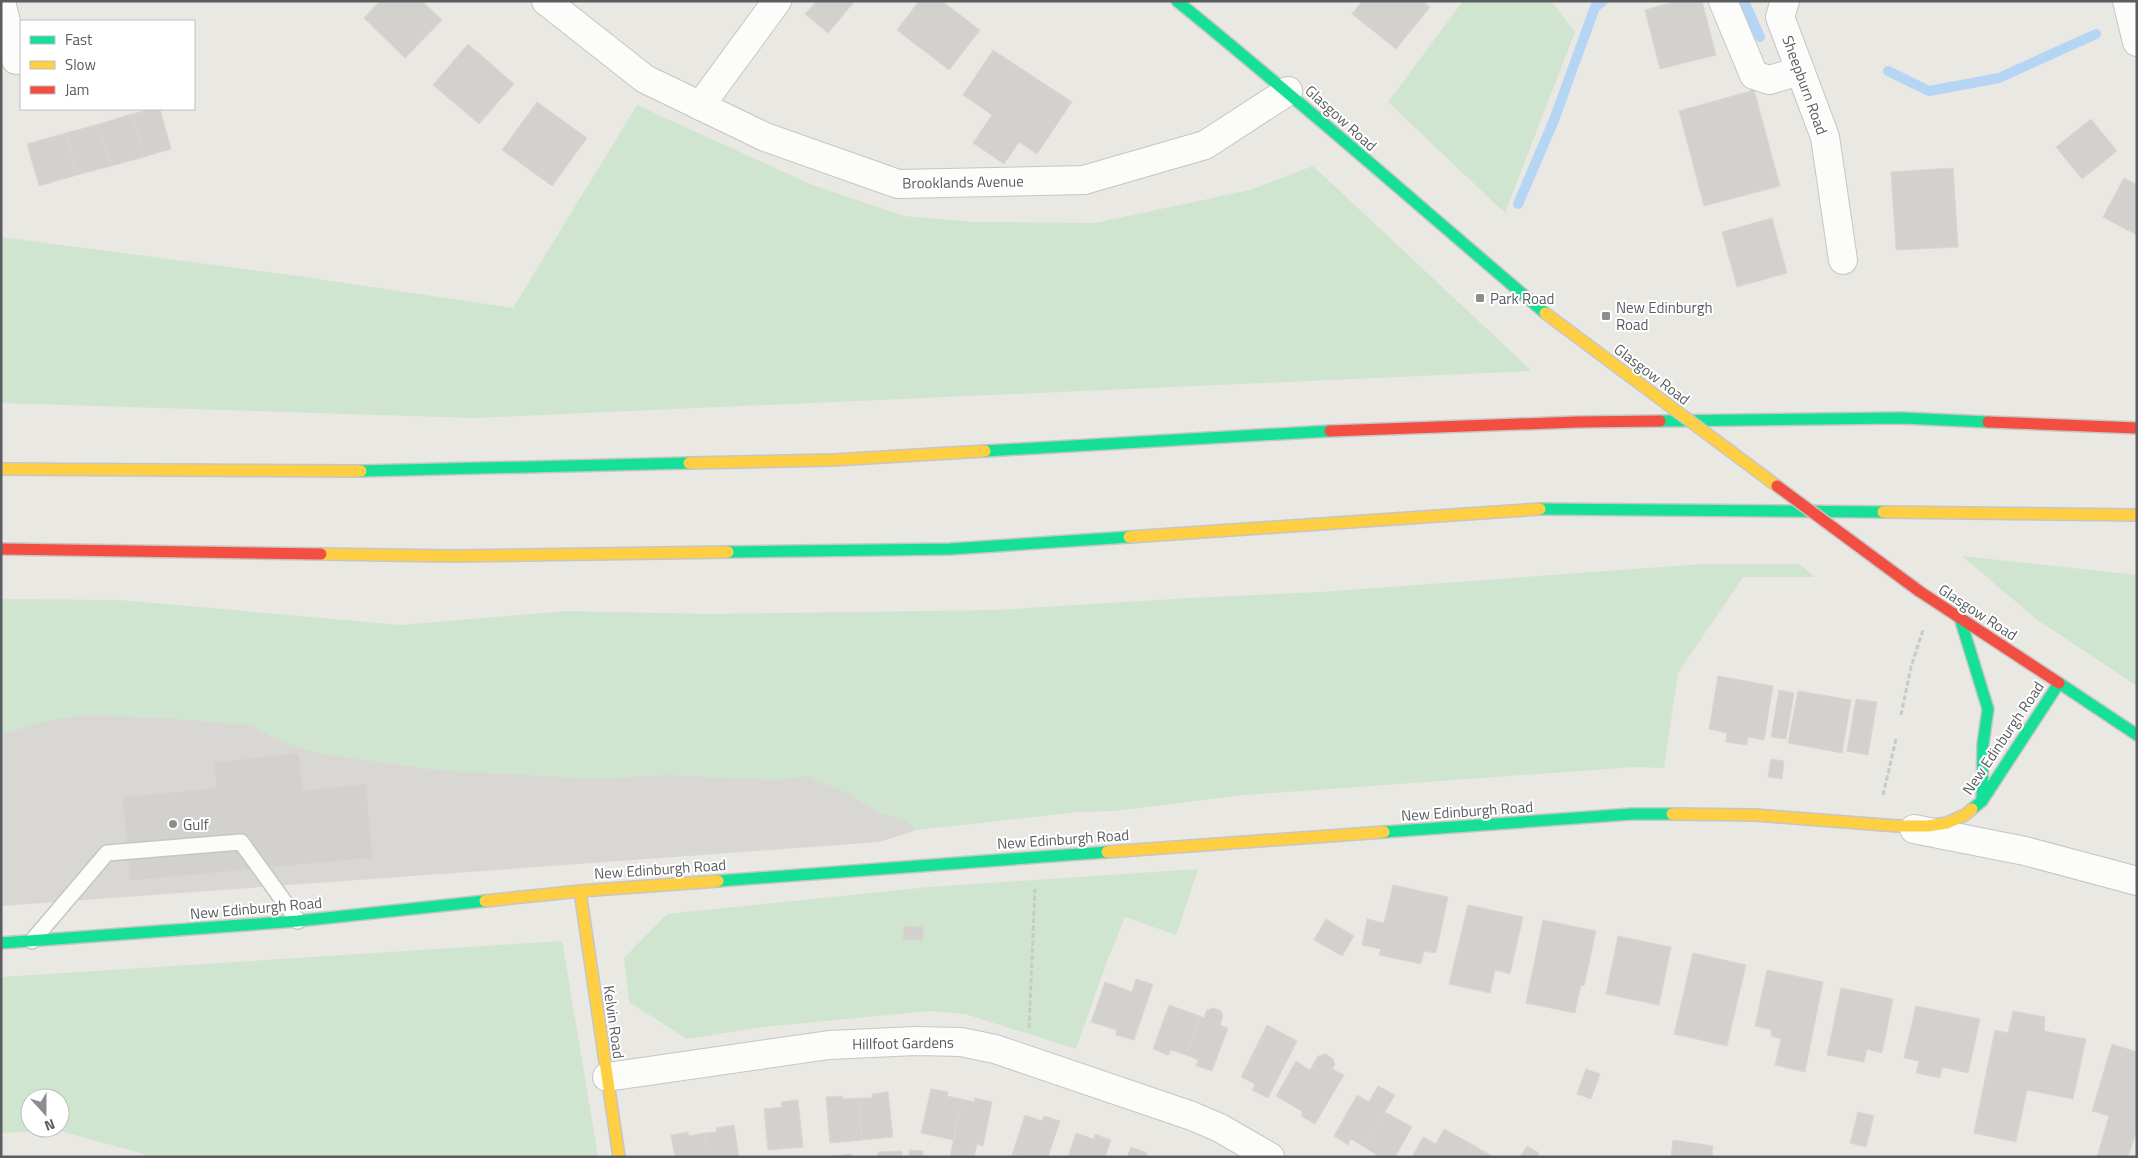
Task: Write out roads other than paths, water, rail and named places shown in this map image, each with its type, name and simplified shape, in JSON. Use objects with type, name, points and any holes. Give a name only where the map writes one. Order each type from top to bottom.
[{"type":"main road","name":"Glasgow Road","points":[[1177,1],[1288,90],[1377,170],[1545,313],[1932,601],[2137,735]]},
{"type":"main road","points":[[1,469],[350,471],[813,460],[1279,433],[1577,422],[1901,418],[2137,428]]},
{"type":"main road","points":[[1,549],[453,556],[950,549],[1558,508],[2137,515]]},
{"type":"main road","points":[[1960,618],[1988,701],[1983,744],[1982,801]]},
{"type":"main road","name":"New Edinburgh Road","points":[[1,943],[298,921],[580,890],[1632,814],[1755,815],[1887,825],[1928,826],[1947,823],[1965,815],[1982,801],[2059,683]]},
{"type":"main road","name":"Kelvin Road","points":[[580,890],[619,1157]]},
{"type":"street","name":"Brooklands Avenue","points":[[546,1],[645,79],[765,137],[898,184],[1084,180],[1205,145],[1288,90]]},
{"type":"street","points":[[700,106],[777,1]]},
{"type":"street","points":[[1723,1],[1754,75],[1769,80],[1800,71]]},
{"type":"street","name":"Sheepburn Road","points":[[1785,1],[1780,17],[1825,137],[1843,260]]},
{"type":"street","points":[[2127,1],[2137,42]]},
{"type":"street","points":[[1,2],[16,60],[20,59]]},
{"type":"street","points":[[1887,825],[2025,851],[2137,881]]},
{"type":"street","name":"Hillfoot Gardens","points":[[607,1077],[829,1045],[916,1041],[961,1042],[996,1049],[1028,1059],[1192,1116],[1220,1128],[1270,1157]]},
{"type":"lane","points":[[32,941],[107,854],[241,842],[298,921]]},
{"type":"waterway","points":[[1518,204],[1554,120],[1595,7],[1603,1]]},
{"type":"waterway","points":[[1744,1],[1760,37]]},
{"type":"waterway","points":[[1888,71],[1929,91],[1999,78],[2096,34]]},
{"type":"place","name":"Park Road","points":[[1480,298]]},
{"type":"place","name":"New Edinburgh Road","points":[[1606,316]]},
{"type":"place","name":"Gulf","points":[[173,824]]}]
